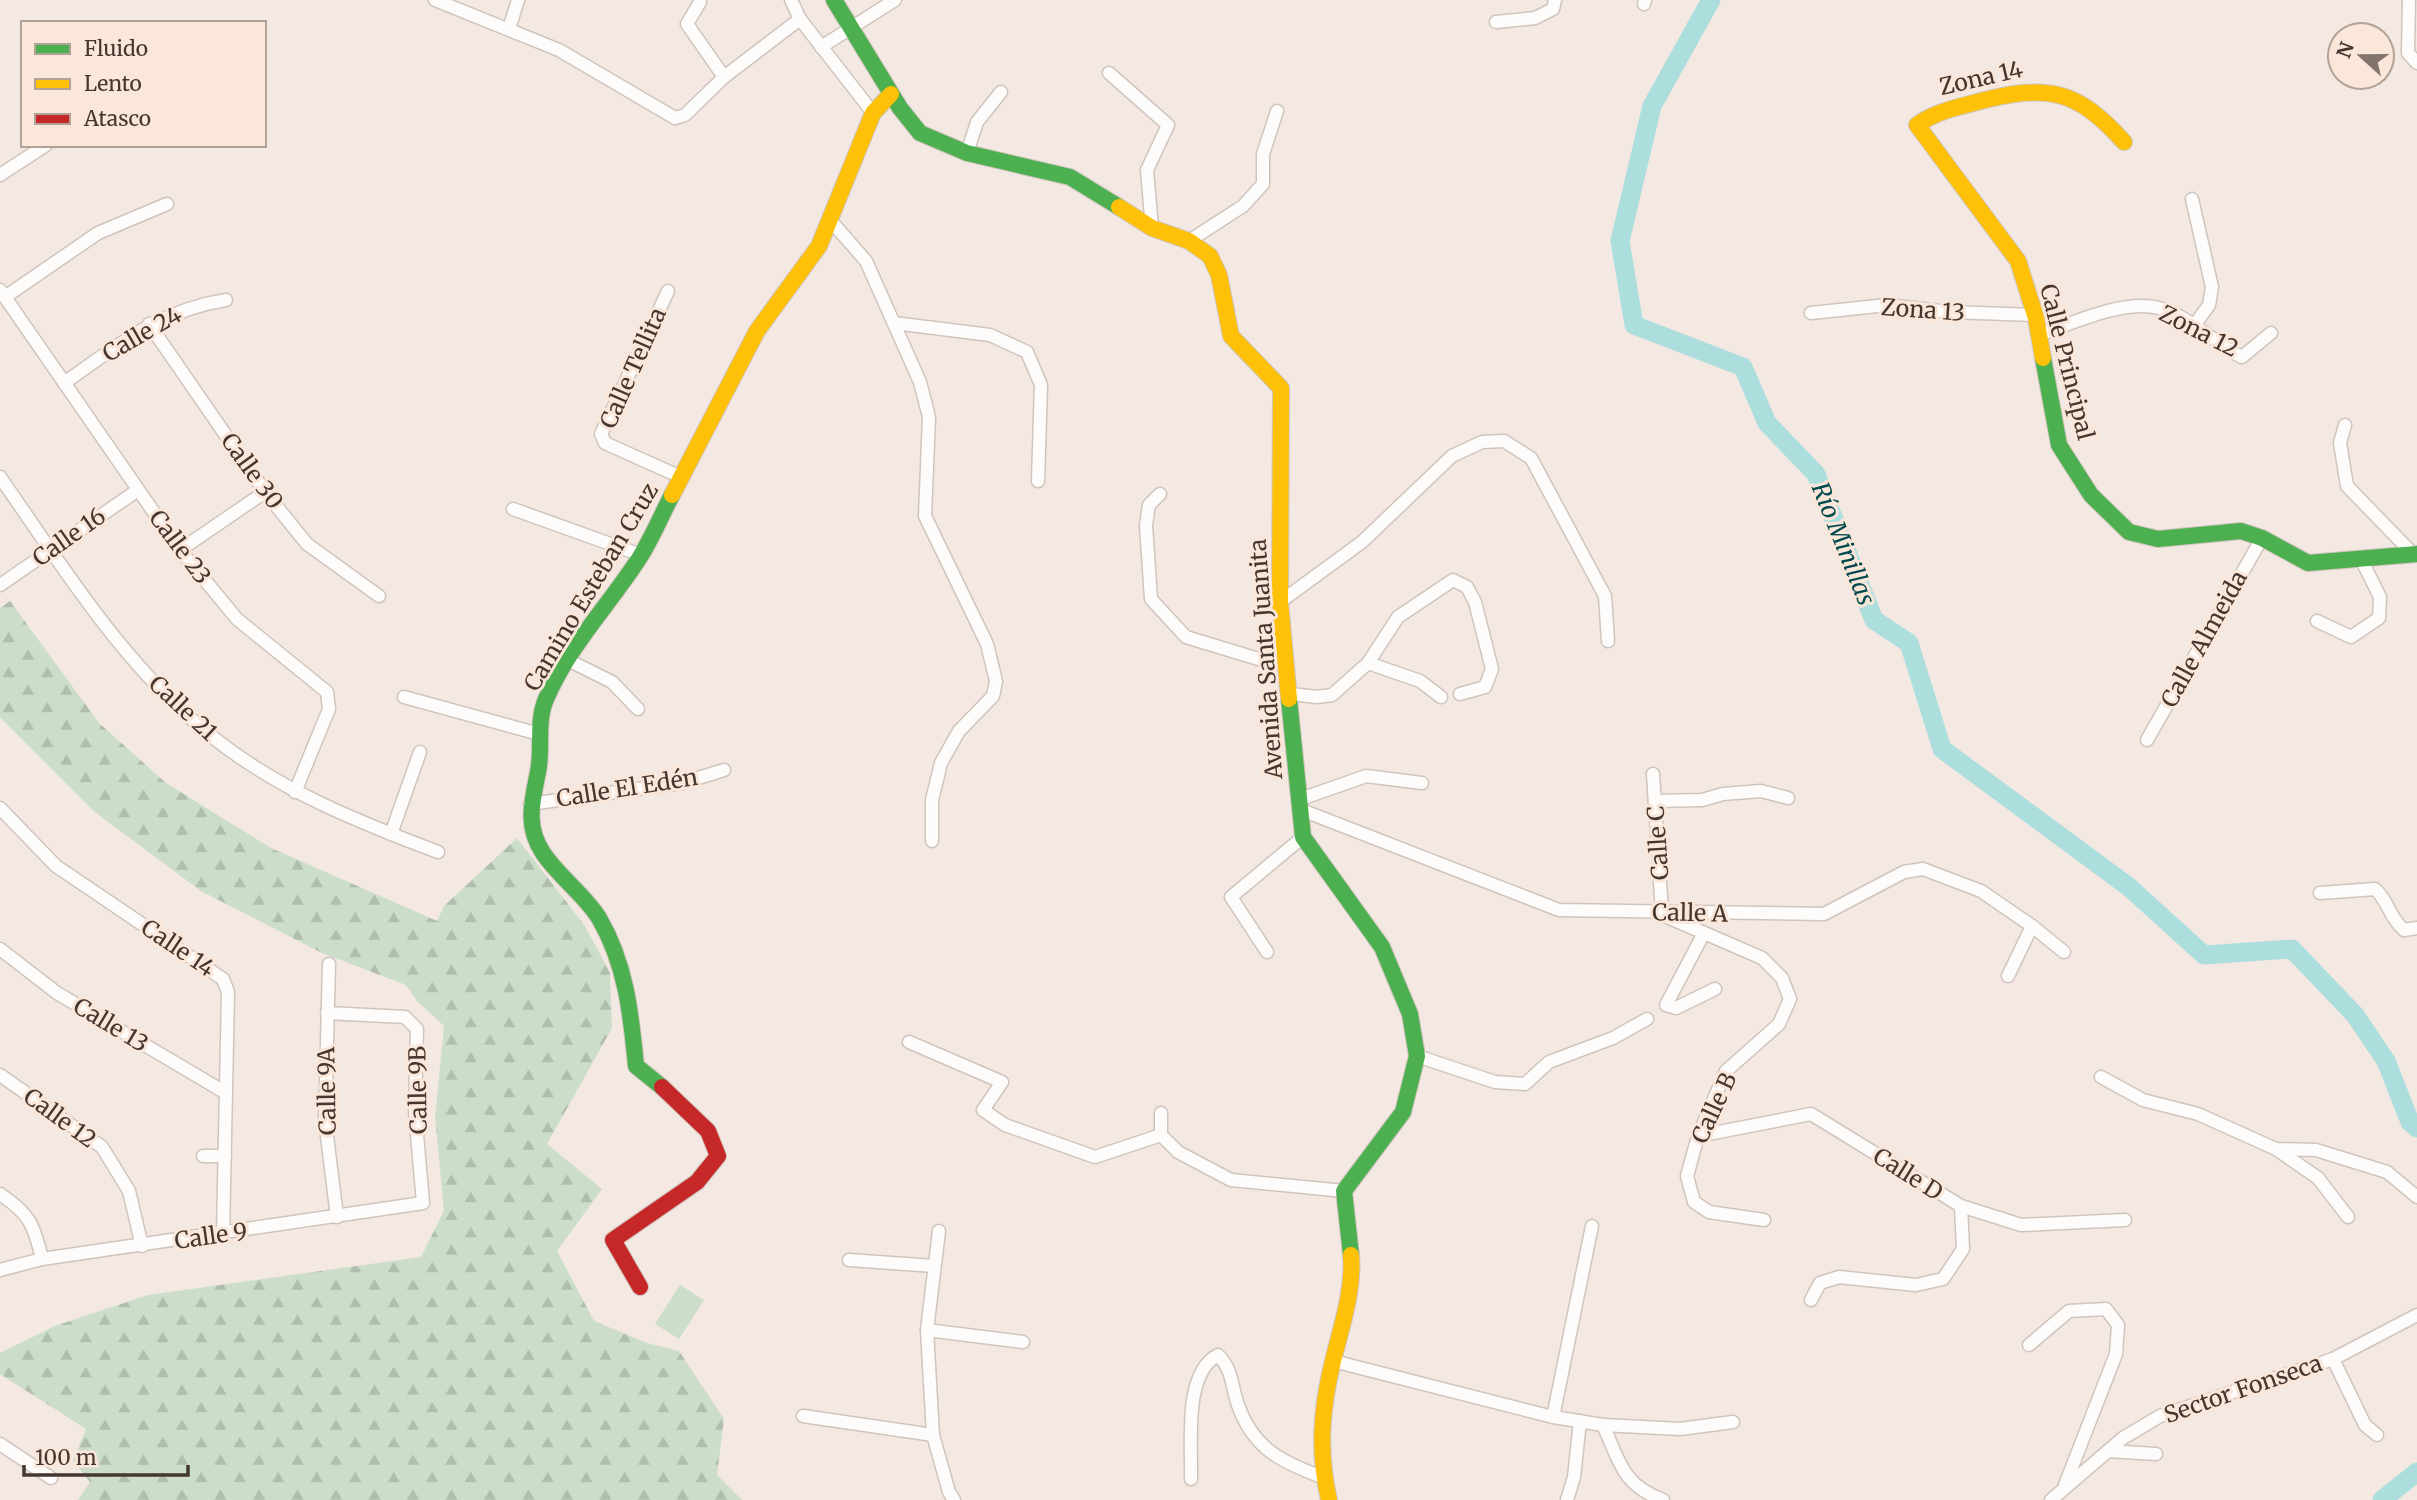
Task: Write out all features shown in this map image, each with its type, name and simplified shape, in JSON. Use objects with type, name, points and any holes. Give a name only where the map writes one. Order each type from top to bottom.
[{"type":"street","points":[[435,0],[559,50],[675,118],[685,115],[724,77],[800,19]]},
{"type":"street","points":[[509,29],[518,0]]},
{"type":"street","points":[[791,0],[800,19],[873,113]]},
{"type":"street","name":"Avenida Santa Juanita","points":[[834,0],[891,94],[920,133],[967,153],[1070,177],[1152,228],[1189,241],[1210,256],[1219,275],[1231,336],[1281,388],[1280,602],[1303,838],[1382,947],[1410,1014],[1417,1056],[1403,1112],[1344,1191]]},
{"type":"street","points":[[821,47],[895,0]]},
{"type":"street","points":[[2409,0],[2408,53],[2417,63]]},
{"type":"street","points":[[700,2],[687,24],[724,77]]},
{"type":"street","points":[[1496,22],[1535,18],[1554,5]]},
{"type":"street","points":[[1109,73],[1168,125],[1147,170],[1152,228]]},
{"type":"street","name":"Zona 14","points":[[1917,125],[1930,114],[2006,92],[2043,88],[2070,97],[2102,115],[2124,142]]},
{"type":"street","points":[[967,153],[976,122],[1001,92]]},
{"type":"street","name":"Camino Esteban Cruz","points":[[640,1287],[613,1240],[697,1182],[718,1156],[718,1143],[700,1121],[635,1066],[629,995],[618,959],[598,917],[543,853],[531,827],[530,804],[539,769],[539,734],[545,700],[568,660],[641,555],[757,331],[819,246],[873,113],[891,94]]},
{"type":"street","points":[[1189,241],[1242,206],[1263,184],[1263,154],[1277,111]]},
{"type":"street","name":"Calle Principal","points":[[1917,125],[2018,261],[2035,315],[2059,444],[2091,495],[2129,532],[2158,539],[2241,531],[2262,538],[2308,563],[2416,554]]},
{"type":"street","points":[[0,175],[43,147]]},
{"type":"street","points":[[2192,199],[2212,287],[2209,305],[2193,327]]},
{"type":"street","points":[[2,294],[98,233],[167,204]]},
{"type":"street","points":[[831,220],[866,261],[920,382],[929,417],[925,516],[988,644],[996,681],[993,696],[959,731],[940,763],[932,800],[932,841]]},
{"type":"street","name":"Calle Tellita","points":[[668,292],[600,434],[605,443],[683,478]]},
{"type":"street","name":"Calle 23","points":[[2,294],[180,550],[237,619],[327,692],[329,709],[295,792]]},
{"type":"street","name":"Calle 24","points":[[64,383],[149,324],[191,305],[226,300]]},
{"type":"street","name":"Zona 13","points":[[1811,313],[1887,305],[1950,312],[2035,315]]},
{"type":"street","name":"Zona 12","points":[[2039,335],[2091,316],[2136,306],[2160,308],[2242,357],[2271,334]]},
{"type":"street","points":[[894,323],[990,335],[1027,352],[1041,385],[1038,481]]},
{"type":"street","name":"Calle 30","points":[[149,324],[265,492],[307,544],[379,596]]},
{"type":"street","points":[[2345,425],[2340,443],[2347,486],[2416,554]]},
{"type":"street","points":[[1280,602],[1362,542],[1452,456],[1482,442],[1504,441],[1531,458],[1605,596],[1608,641]]},
{"type":"street","name":"Calle 21","points":[[0,477],[106,628],[156,687],[216,740],[295,792],[438,852]]},
{"type":"street","name":"Calle 16","points":[[0,585],[138,490]]},
{"type":"street","points":[[180,550],[265,492]]},
{"type":"street","points":[[1160,494],[1149,505],[1146,525],[1151,599],[1186,637],[1265,661],[1284,650]]},
{"type":"street","points":[[513,509],[641,555]]},
{"type":"street","name":"Calle Almeida","points":[[2147,740],[2262,538]]},
{"type":"street","points":[[2317,621],[2351,637],[2379,618],[2380,597],[2361,559]]},
{"type":"street","points":[[1291,694],[1317,697],[1332,695],[1368,663],[1398,617],[1453,580],[1467,587],[1475,602],[1492,668],[1485,687],[1460,694]]},
{"type":"street","points":[[568,660],[612,682],[638,709]]},
{"type":"street","points":[[1368,663],[1420,681],[1441,697]]},
{"type":"street","points":[[404,698],[539,734]]},
{"type":"street","points":[[391,834],[420,752]]},
{"type":"street","name":"Calle El Edén","points":[[530,804],[682,783],[724,770]]},
{"type":"street","name":"Calle C","points":[[1653,774],[1660,913]]},
{"type":"street","points":[[1299,804],[1366,776],[1422,783]]},
{"type":"street","points":[[1655,801],[1702,800],[1723,794],[1761,791],[1788,798]]},
{"type":"street","name":"Calle A","points":[[1299,804],[1559,909],[1824,914],[1904,872],[1923,869],[1981,891],[2032,926],[2064,953]]},
{"type":"street","name":"Calle 14","points":[[0,808],[56,866],[223,979],[228,992],[223,1234]]},
{"type":"street","points":[[1266,952],[1231,897],[1303,838]]},
{"type":"street","points":[[2320,893],[2375,889],[2386,899],[2392,919],[2404,930],[2417,928]]},
{"type":"street","name":"Calle B","points":[[1660,913],[1762,958],[1782,978],[1790,999],[1779,1024],[1726,1071],[1698,1136],[1686,1177],[1694,1202],[1709,1212],[1764,1220]]},
{"type":"street","points":[[2008,976],[2032,926]]},
{"type":"street","points":[[1704,933],[1666,1005],[1676,1008],[1715,989]]},
{"type":"street","name":"Calle 13","points":[[0,949],[57,993],[226,1094]]},
{"type":"street","name":"Calle 9A","points":[[329,964],[324,1120],[337,1217]]},
{"type":"street","name":"Calle 9B","points":[[327,1013],[405,1017],[417,1029],[415,1111],[423,1203]]},
{"type":"street","points":[[1417,1056],[1495,1082],[1525,1084],[1549,1062],[1613,1038],[1647,1019]]},
{"type":"street","points":[[909,1042],[1002,1082],[983,1110],[1005,1125],[1095,1157],[1161,1135]]},
{"type":"street","name":"Calle 12","points":[[0,1075],[102,1147],[129,1191],[142,1245]]},
{"type":"street","points":[[2101,1077],[2143,1100],[2198,1114],[2276,1149],[2318,1178],[2348,1217]]},
{"type":"street","points":[[1161,1113],[1161,1135],[1178,1152],[1231,1180],[1344,1191],[1351,1279],[1321,1408],[1322,1477],[1329,1500]]},
{"type":"street","name":"Calle D","points":[[1698,1136],[1811,1114],[1961,1206],[2021,1225],[2125,1220]]},
{"type":"street","points":[[2276,1149],[2316,1150],[2387,1172],[2417,1197]]},
{"type":"street","points":[[203,1156],[225,1156]]},
{"type":"street","points":[[0,1194],[22,1208],[34,1226],[42,1259]]},
{"type":"street","name":"Calle 9","points":[[0,1270],[42,1259],[423,1203]]},
{"type":"street","points":[[1811,1300],[1820,1283],[1839,1276],[1916,1285],[1943,1279],[1963,1249],[1961,1206]]},
{"type":"street","points":[[1553,1417],[1592,1226]]},
{"type":"street","points":[[939,1231],[927,1330],[933,1435],[954,1500]]},
{"type":"street","points":[[849,1260],[934,1266]]},
{"type":"street","points":[[2029,1346],[2069,1311],[2106,1309],[2118,1325],[2116,1354],[2064,1489]]},
{"type":"street","points":[[2333,1359],[2417,1315]]},
{"type":"street","points":[[927,1330],[1023,1342]]},
{"type":"street","points":[[1191,1479],[1194,1386],[1206,1361],[1218,1355],[1229,1366],[1238,1405],[1254,1439],[1285,1463],[1322,1477]]},
{"type":"street","name":"Sector Fonseca","points":[[2051,1500],[2108,1451],[2160,1416],[2333,1359],[2365,1425],[2377,1435]]},
{"type":"street","points":[[1333,1361],[1580,1422],[1680,1429],[1733,1422]]},
{"type":"street","points":[[803,1416],[933,1435]]},
{"type":"street","points":[[1567,1500],[1574,1477],[1580,1422]]},
{"type":"street","points":[[1603,1425],[1629,1481],[1646,1494],[1664,1500]]},
{"type":"street","points":[[0,1444],[51,1478]]},
{"type":"street","points":[[2108,1451],[2156,1454]]},
{"type":"green space","points":[[10,601],[99,723],[166,783],[271,848],[437,921],[444,906],[517,838],[585,926],[610,973],[612,1028],[547,1144],[602,1189],[557,1251],[594,1321],[647,1343],[679,1351],[724,1419],[717,1475],[742,1500],[78,1500],[90,1482],[73,1461],[86,1429],[0,1374],[0,1353],[55,1326],[148,1295],[421,1257],[444,1211],[435,1117],[444,1026],[417,1001],[406,985],[322,953],[201,891],[96,813],[0,717],[0,608]]},
{"type":"green space","points":[[680,1285],[704,1300],[679,1339],[655,1324]]},
{"type":"waterway","name":"Río Minillas","points":[[1711,0],[1652,106],[1620,241],[1634,325],[1743,367],[1767,423],[1816,474],[1874,620],[1909,643],[1942,749],[2129,887],[2204,955],[2292,949],[2355,1015],[2386,1061],[2410,1122],[2417,1128]]},
{"type":"waterway","name":"Río Minillas","points":[[2382,1500],[2417,1472]]},
{"type":"traffic: fast","points":[[834,0],[900,108],[920,133],[967,153],[1070,177],[1119,207]]},
{"type":"traffic: fast","points":[[2043,358],[2059,445],[2091,495],[2129,532],[2158,539],[2241,531],[2262,538],[2308,563],[2417,554]]},
{"type":"traffic: fast","points":[[662,1087],[636,1066],[626,990],[608,935],[593,909],[543,853],[534,833],[532,814],[539,763],[541,717],[546,699],[577,644],[640,557],[672,495]]},
{"type":"traffic: fast","points":[[1289,699],[1303,837],[1382,947],[1410,1014],[1417,1056],[1403,1112],[1344,1191],[1351,1255]]},
{"type":"traffic: slow","points":[[2043,358],[2036,318],[2018,261],[1917,125],[1953,108],[2001,96],[2041,93],[2075,101],[2107,124],[2124,142]]},
{"type":"traffic: slow","points":[[672,495],[757,331],[819,246],[873,113],[891,94]]},
{"type":"traffic: slow","points":[[1119,207],[1152,228],[1189,241],[1210,256],[1219,275],[1231,336],[1281,388],[1280,602],[1289,699]]},
{"type":"traffic: slow","points":[[1329,1500],[1323,1465],[1322,1430],[1329,1379],[1349,1295],[1351,1255]]},
{"type":"traffic: jam","points":[[640,1287],[613,1240],[697,1182],[718,1156],[708,1131],[662,1087]]}]
